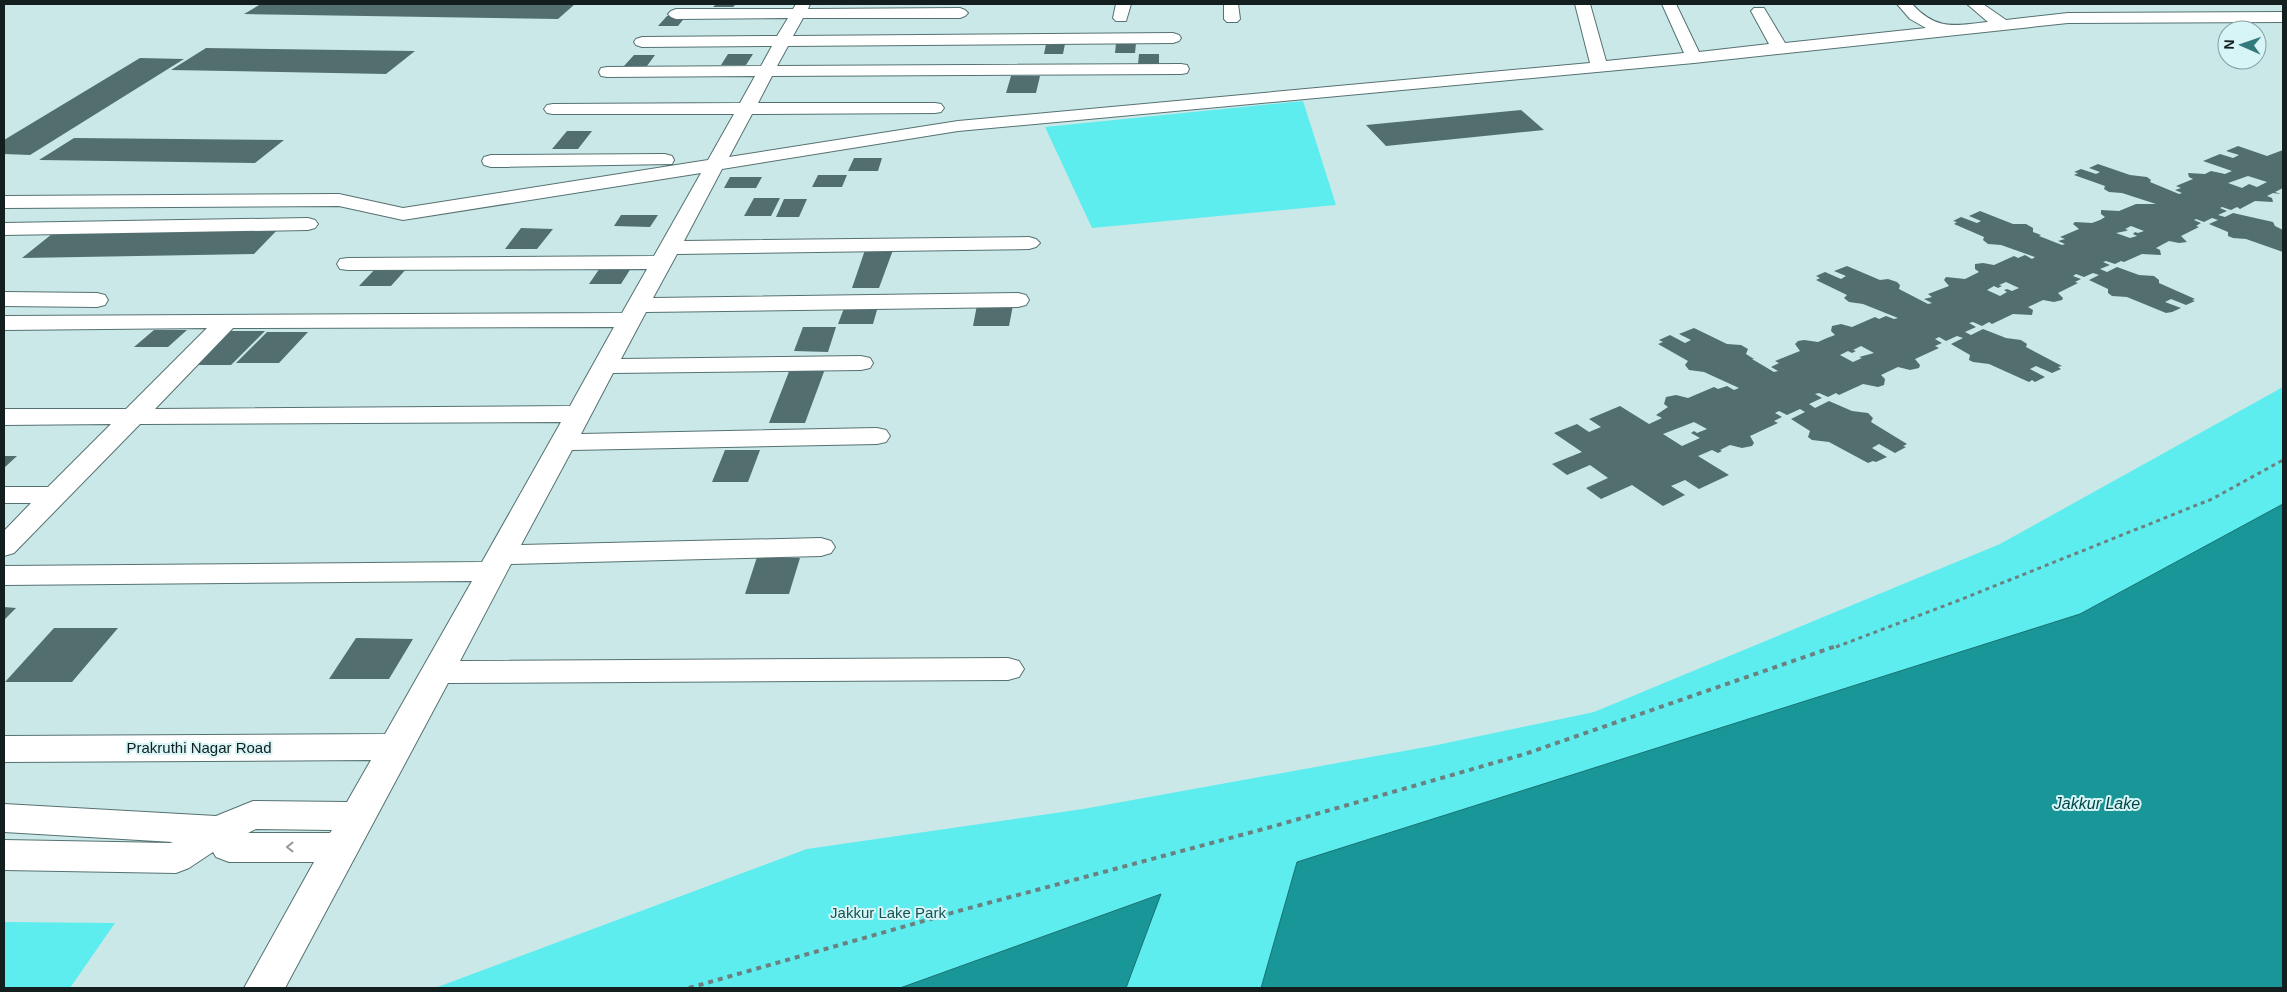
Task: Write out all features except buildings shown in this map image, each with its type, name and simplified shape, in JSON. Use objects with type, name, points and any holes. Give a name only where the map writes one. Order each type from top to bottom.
[{"type":"street","points":[[1582,4],[1599,67]]},
{"type":"street","points":[[1670,4],[1694,58]]},
{"type":"street","points":[[1904,4],[1915,16],[1943,31]]},
{"type":"street","points":[[1974,4],[2003,25]]},
{"type":"street","points":[[2062,4],[2083,18]]},
{"type":"street","points":[[2148,4],[2172,18]]},
{"type":"street","points":[[2245,4],[2279,20]]},
{"type":"street","points":[[264,988],[800,9]]},
{"type":"street","points":[[676,14],[800,9],[960,13]]},
{"type":"street","points":[[1759,11],[1780,49]]},
{"type":"street","points":[[4,202],[338,200],[403,214],[715,163],[958,126],[1694,58],[2083,18],[2279,20]]},
{"type":"street","points":[[642,42],[1173,38]]},
{"type":"street","points":[[607,72],[1181,69]]},
{"type":"street","points":[[553,109],[935,108]]},
{"type":"street","points":[[491,161],[715,163]]},
{"type":"street","points":[[4,208],[6,211],[6,227],[308,224]]},
{"type":"street","points":[[348,264],[1029,243]]},
{"type":"street","points":[[4,299],[97,300]]},
{"type":"street","points":[[4,322],[227,321],[633,312],[1018,300]]},
{"type":"street","points":[[4,547],[227,321]]},
{"type":"street","points":[[604,366],[860,363]]},
{"type":"street","points":[[4,418],[577,414]]},
{"type":"street","points":[[562,442],[877,436]]},
{"type":"street","points":[[4,495],[54,495]]},
{"type":"street","points":[[4,574],[496,563],[821,547]]},
{"type":"street","points":[[436,672],[1008,668]]},
{"type":"street","name":"Prakruthi Nagar Road","points":[[4,749],[395,747]]},
{"type":"street","points":[[4,855],[176,858],[219,830],[253,815],[357,816]]},
{"type":"street","points":[[4,818],[219,830]]},
{"type":"street","points":[[219,830],[230,847],[339,848]]},
{"type":"path","points":[[689,988],[962,910],[1271,827],[1525,754],[1786,665],[1957,601],[2212,499],[2283,460]]},
{"type":"green space","points":[[1303,101],[1336,205],[1092,228],[1045,127]]},
{"type":"green space","name":"Jakkur Lake Park","points":[[2283,387],[2283,504],[2080,614],[1297,862],[1261,988],[1126,988],[1160,894],[900,988],[435,988],[807,849],[1083,809],[1437,745],[1594,712],[2000,544]]},
{"type":"green space","points":[[4,922],[115,923],[70,988],[4,988]]},
{"type":"water","name":"Jakkur Lake","points":[[2283,504],[2283,988],[1261,988],[1297,862],[2080,614]]},
{"type":"water","points":[[1161,894],[1126,988],[900,988]]}]
